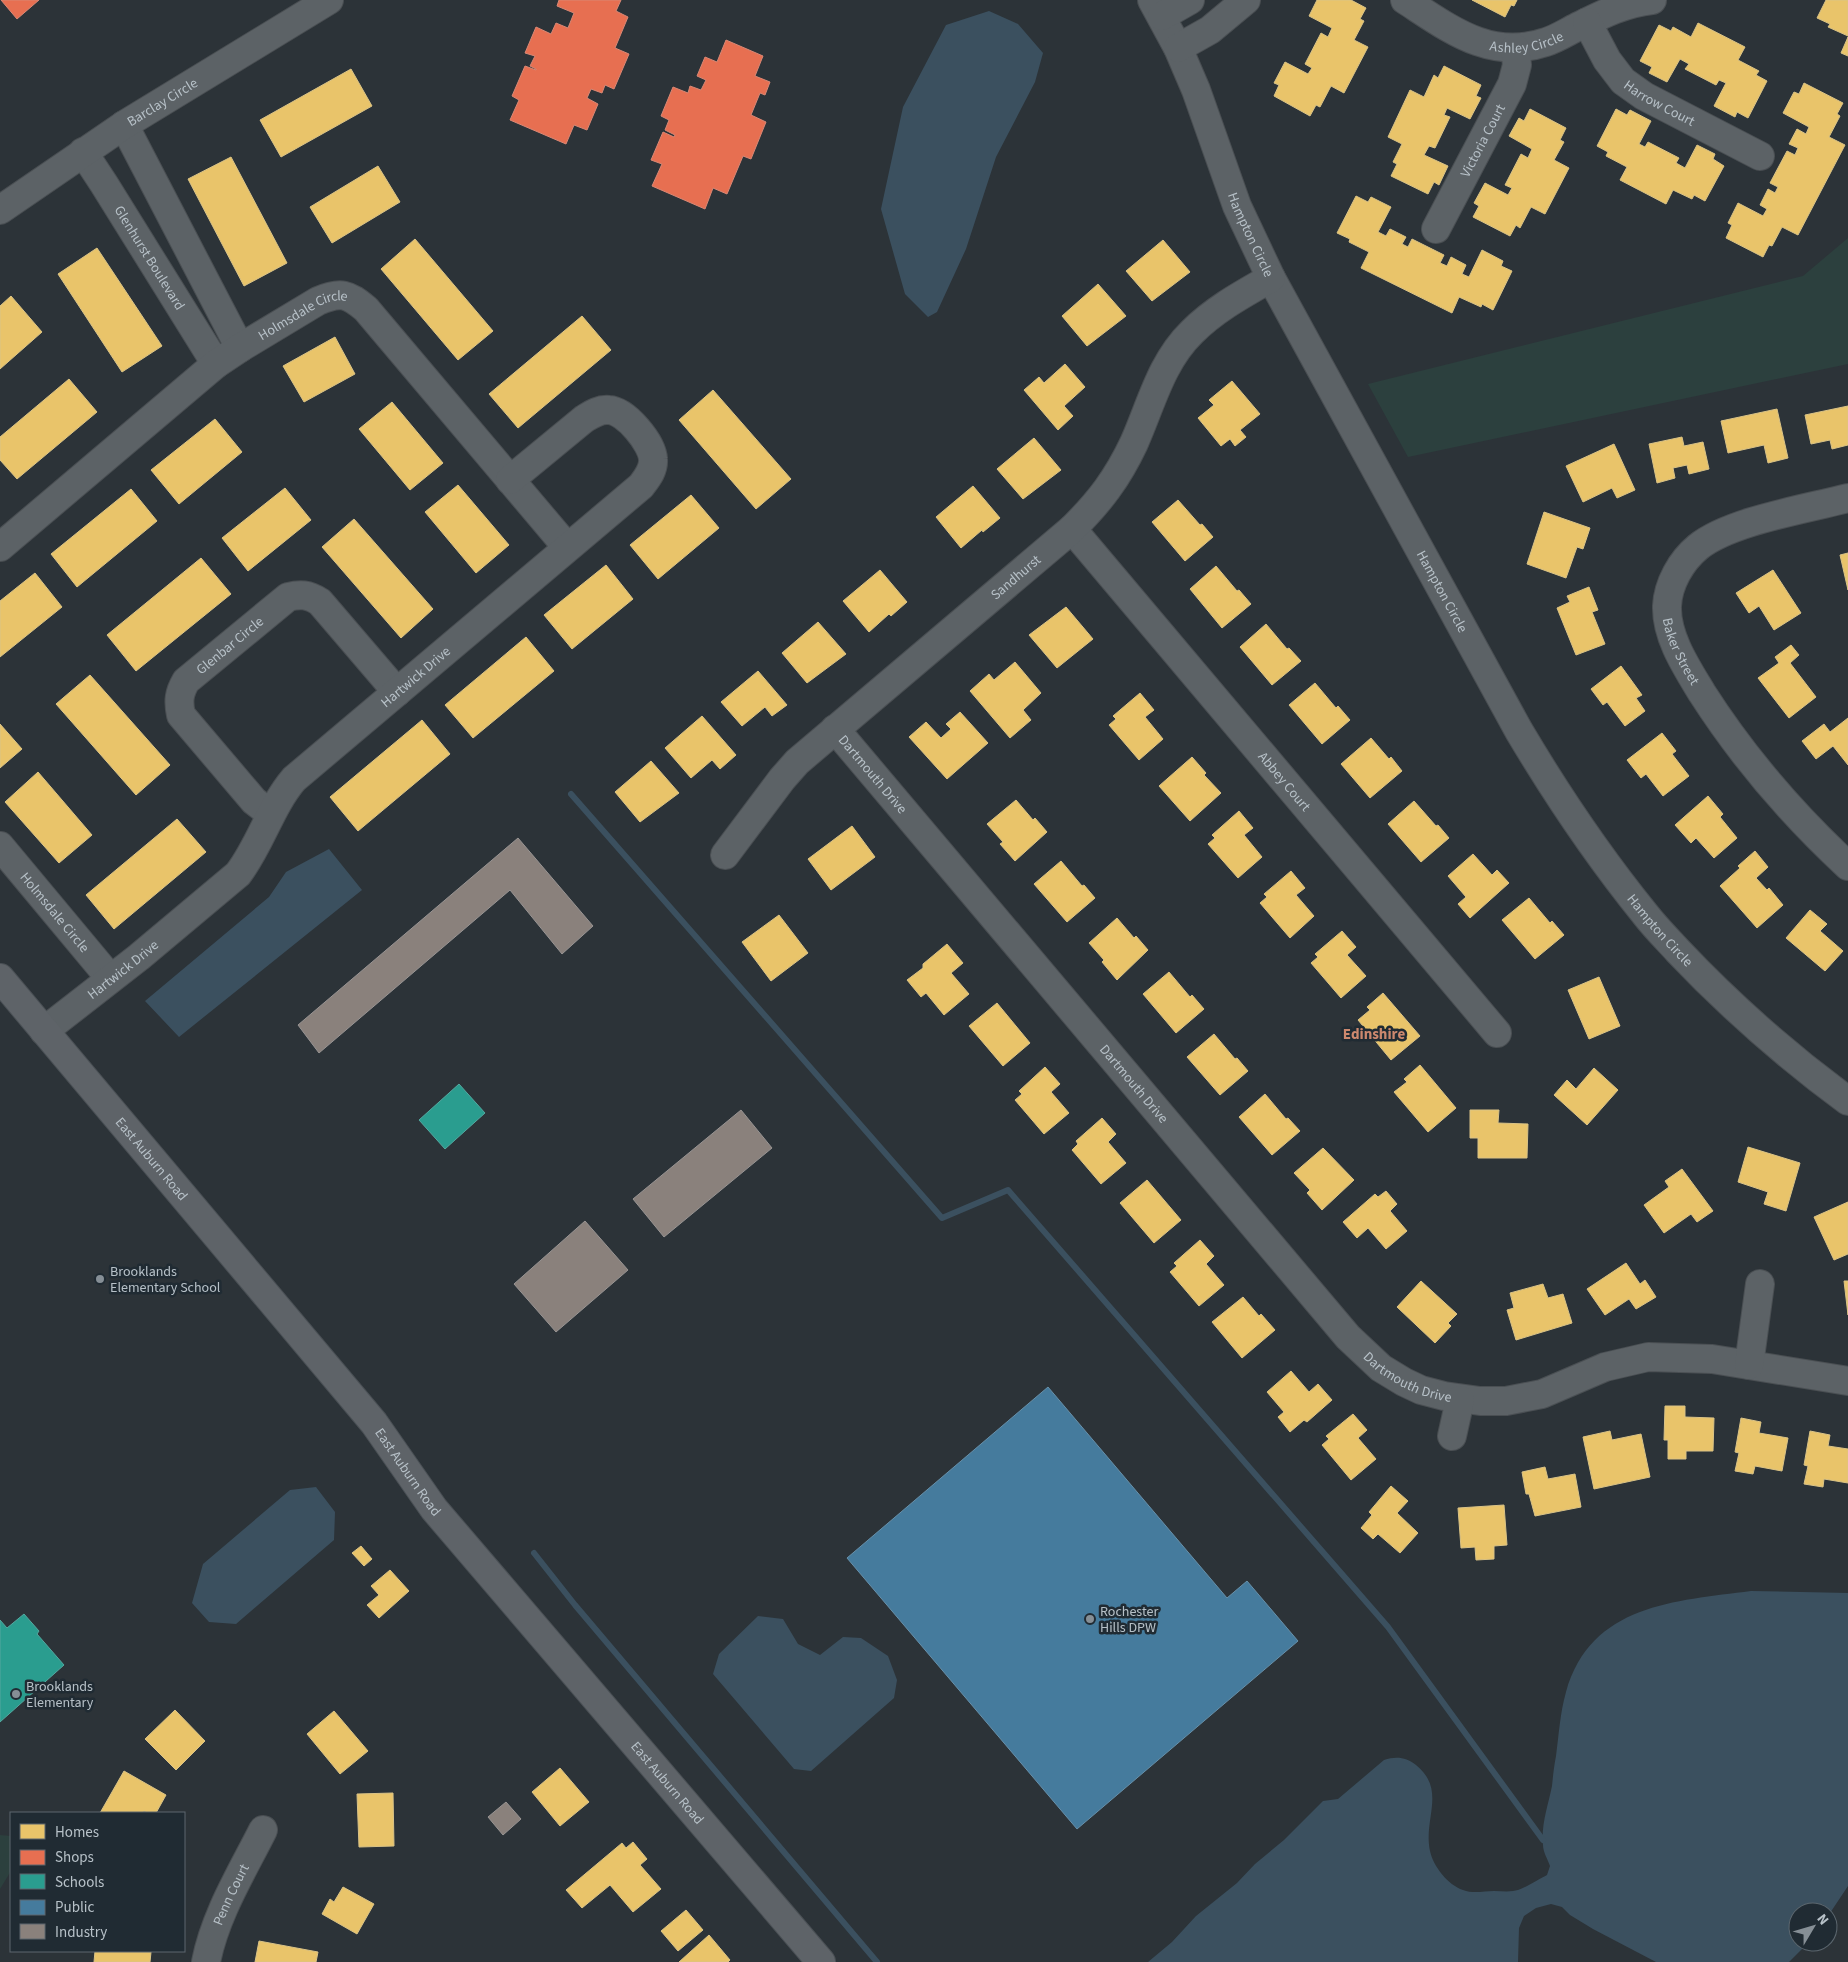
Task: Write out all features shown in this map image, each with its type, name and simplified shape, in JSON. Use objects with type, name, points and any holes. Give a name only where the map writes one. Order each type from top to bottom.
[{"type":"main road","name":"East Auburn Road","points":[[0,978],[374,1423],[434,1509],[821,1962]]},
{"type":"street","name":"Barclay Circle","points":[[0,210],[124,125],[329,0]]},
{"type":"street","points":[[1157,8],[1190,0]]},
{"type":"street","points":[[1178,48],[1210,30],[1246,0]]},
{"type":"street","name":"Ashley Circle","points":[[1422,5],[1467,38],[1485,45],[1515,48],[1547,42],[1620,7],[1652,0]]},
{"type":"street","name":"Hampton Circle","points":[[1157,8],[1178,48],[1196,90],[1237,206],[1271,278],[1519,731],[1578,826],[1646,916],[1696,970],[1803,1068],[1848,1101]]},
{"type":"street","name":"Harrow Court","points":[[1588,22],[1607,60],[1623,81],[1644,96],[1760,156]]},
{"type":"street","name":"Victoria Court","points":[[1436,229],[1512,84],[1517,65],[1515,48]]},
{"type":"street","points":[[124,125],[240,348]]},
{"type":"street","name":"Glenhurst Boulevard","points":[[82,152],[216,364]]},
{"type":"street","name":"Sandhurst","points":[[724,856],[797,762],[1072,529],[1097,504],[1117,475],[1134,442],[1163,371],[1174,354],[1191,332],[1215,312],[1271,278]]},
{"type":"street","name":"Holmsdale Circle","points":[[0,547],[216,364],[318,300],[332,295],[343,294],[354,299],[366,309],[567,547]]},
{"type":"street","name":"Hartwick Drive","points":[[44,1031],[139,957],[238,874],[249,860],[283,791],[294,779],[640,486],[649,476],[654,461],[651,447],[625,417],[614,410],[606,409],[595,412],[510,480]]},
{"type":"street","name":"Baker Street","points":[[1848,498],[1748,523],[1716,536],[1698,547],[1676,572],[1667,606],[1670,627],[1677,648],[1691,675],[1724,726],[1781,799],[1848,866]]},
{"type":"street","name":"Abbey Court","points":[[1072,529],[1497,1033]]},
{"type":"street","name":"Glenbar Circle","points":[[271,814],[254,801],[181,715],[178,703],[180,692],[186,681],[288,597],[300,594],[312,596],[320,602],[397,692]]},
{"type":"street","name":"Dartmouth Drive","points":[[835,729],[1348,1337],[1381,1368],[1421,1390],[1460,1400],[1506,1401],[1526,1398],[1542,1394],[1605,1367],[1648,1357],[1712,1359],[1848,1380]]},
{"type":"street","name":"Holmsdale Circle","points":[[0,846],[110,978]]},
{"type":"street","points":[[1749,1365],[1760,1284]]},
{"type":"street","name":"Dartmouth Drive","points":[[1452,1436],[1460,1400]]},
{"type":"street","name":"Penn Court","points":[[206,1962],[210,1942],[221,1913],[264,1830]]},
{"type":"green space","points":[[1848,238],[1848,364],[1408,457],[1368,384],[1803,276]]},
{"type":"green space","points":[[0,1835],[10,1836],[10,1873],[0,1889]]},
{"type":"water","points":[[989,11],[1018,24],[1043,53],[1035,82],[996,157],[966,249],[937,312],[928,317],[905,294],[881,209],[903,107],[946,25]]},
{"type":"water","points":[[329,849],[362,890],[179,1037],[145,1001],[269,897],[286,872]]},
{"type":"water","points":[[316,1487],[335,1512],[334,1540],[236,1624],[209,1622],[192,1603],[203,1564],[290,1490]]},
{"type":"water","points":[[1751,1591],[1848,1593],[1848,1886],[1837,1902],[1788,1902],[1788,1952],[1799,1952],[1789,1962],[1656,1962],[1593,1929],[1570,1915],[1562,1907],[1551,1904],[1536,1908],[1524,1916],[1519,1928],[1518,1962],[1148,1962],[1172,1942],[1196,1916],[1237,1883],[1255,1864],[1284,1840],[1323,1801],[1338,1799],[1384,1760],[1388,1759],[1401,1758],[1412,1762],[1425,1775],[1430,1784],[1432,1805],[1429,1828],[1430,1851],[1438,1869],[1457,1888],[1471,1892],[1511,1891],[1521,1889],[1547,1875],[1550,1866],[1543,1848],[1544,1822],[1552,1786],[1564,1700],[1578,1663],[1595,1640],[1615,1624],[1639,1612],[1666,1604]]},
{"type":"water","points":[[758,1616],[783,1619],[798,1644],[820,1655],[843,1637],[861,1638],[888,1656],[897,1680],[894,1698],[811,1771],[794,1769],[713,1674],[719,1654]]},
{"type":"building: Homes","points":[[1317,0],[1351,0],[1366,8],[1360,19],[1364,21],[1354,40],[1368,47],[1344,93],[1331,86],[1320,107],[1316,105],[1310,116],[1274,96],[1279,85],[1274,83],[1285,62],[1308,74],[1312,68],[1305,64],[1321,33],[1328,37],[1332,28],[1309,16]]},
{"type":"building: Homes","points":[[1472,0],[1517,0],[1514,6],[1511,5],[1505,17]]},
{"type":"building: Homes","points":[[1826,0],[1848,0],[1848,36],[1828,27],[1830,24],[1817,18]]},
{"type":"building: Homes","points":[[1698,23],[1745,47],[1738,60],[1759,71],[1756,75],[1767,81],[1748,118],[1737,112],[1735,117],[1714,106],[1726,83],[1719,80],[1716,85],[1685,69],[1689,64],[1680,59],[1667,82],[1649,73],[1652,67],[1640,61],[1659,25],[1671,31],[1673,27],[1691,37]]},
{"type":"building: Homes","points":[[1848,37],[1848,56],[1841,53]]},
{"type":"building: Homes","points":[[1444,66],[1481,85],[1476,96],[1481,98],[1470,119],[1447,108],[1444,115],[1450,117],[1435,148],[1429,146],[1424,155],[1448,166],[1439,185],[1434,182],[1428,194],[1391,176],[1397,164],[1393,162],[1402,144],[1388,137],[1410,90],[1424,97],[1434,75],[1438,78]]},
{"type":"building: Homes","points":[[351,69],[372,106],[281,157],[260,120]]},
{"type":"building: Homes","points":[[1804,83],[1843,103],[1837,114],[1840,116],[1829,137],[1845,145],[1798,235],[1782,227],[1772,246],[1769,245],[1763,257],[1726,238],[1732,225],[1728,223],[1738,203],[1763,216],[1767,209],[1760,205],[1768,189],[1775,193],[1778,187],[1770,183],[1787,151],[1795,155],[1798,148],[1789,144],[1797,129],[1806,134],[1809,127],[1783,113],[1794,92],[1799,94]]},
{"type":"building: Homes","points":[[1530,109],[1566,128],[1560,140],[1564,142],[1554,160],[1569,168],[1545,214],[1531,207],[1520,228],[1516,225],[1510,236],[1473,217],[1479,206],[1474,203],[1485,183],[1508,195],[1512,188],[1505,185],[1521,154],[1528,158],[1532,149],[1509,136],[1519,118],[1524,121]]},
{"type":"building: Homes","points":[[1616,109],[1627,115],[1630,110],[1651,121],[1639,144],[1645,147],[1648,142],[1679,158],[1676,163],[1685,168],[1697,145],[1715,154],[1713,159],[1724,166],[1705,201],[1694,195],[1692,199],[1673,190],[1666,204],[1620,180],[1627,167],[1606,156],[1608,152],[1597,146]]},
{"type":"building: Homes","points":[[231,157],[287,263],[244,286],[188,179]]},
{"type":"building: Homes","points":[[378,166],[400,202],[332,243],[310,207]]},
{"type":"building: Homes","points":[[1356,196],[1368,202],[1371,197],[1391,207],[1378,232],[1386,236],[1390,229],[1406,237],[1402,244],[1408,247],[1412,239],[1444,255],[1440,263],[1447,266],[1451,257],[1466,265],[1462,274],[1469,277],[1482,250],[1503,261],[1501,266],[1512,271],[1493,310],[1482,304],[1481,307],[1459,297],[1452,313],[1361,268],[1369,252],[1349,242],[1350,239],[1337,233]]},
{"type":"building: Homes","points":[[415,239],[493,331],[458,360],[381,269]]},
{"type":"building: Homes","points":[[1163,240],[1190,272],[1152,301],[1126,271]]},
{"type":"building: Homes","points":[[97,248],[162,346],[122,372],[58,274]]},
{"type":"building: Homes","points":[[1098,284],[1126,316],[1087,346],[1062,316]]},
{"type":"building: Homes","points":[[11,296],[42,332],[0,369],[0,306]]},
{"type":"building: Homes","points":[[582,316],[611,350],[518,428],[489,394]]},
{"type":"building: Homes","points":[[335,337],[355,374],[304,402],[283,366]]},
{"type":"building: Homes","points":[[1065,364],[1085,387],[1064,406],[1073,416],[1058,430],[1024,390],[1039,377],[1044,383]]},
{"type":"building: Homes","points":[[69,379],[97,412],[17,479],[0,460],[0,437]]},
{"type":"building: Homes","points":[[1232,381],[1260,414],[1240,430],[1246,437],[1235,446],[1230,439],[1221,446],[1198,418],[1214,405],[1209,400]]},
{"type":"building: Homes","points":[[713,390],[791,479],[756,509],[679,420]]},
{"type":"building: Homes","points":[[392,402],[443,463],[410,490],[359,429]]},
{"type":"building: Homes","points":[[1848,406],[1848,445],[1832,449],[1830,440],[1811,444],[1805,415]]},
{"type":"building: Homes","points":[[1777,409],[1788,458],[1768,463],[1764,445],[1728,453],[1721,421]]},
{"type":"building: Homes","points":[[215,419],[242,452],[179,504],[151,470]]},
{"type":"building: Homes","points":[[1682,437],[1684,446],[1703,442],[1709,469],[1689,474],[1687,465],[1673,468],[1675,478],[1657,483],[1649,444]]},
{"type":"building: Homes","points":[[1034,438],[1061,470],[1023,499],[997,469]]},
{"type":"building: Homes","points":[[1614,444],[1635,490],[1617,498],[1612,488],[1583,502],[1566,466]]},
{"type":"building: Homes","points":[[458,485],[509,545],[476,573],[425,512]]},
{"type":"building: Homes","points":[[973,486],[1000,518],[961,548],[936,517]]},
{"type":"building: Homes","points":[[285,488],[311,520],[248,571],[222,538]]},
{"type":"building: Homes","points":[[131,489],[157,521],[77,587],[51,554]]},
{"type":"building: Homes","points":[[691,495],[719,528],[658,579],[630,545]]},
{"type":"building: Homes","points":[[1178,500],[1213,537],[1185,561],[1152,522]]},
{"type":"building: Homes","points":[[1544,512],[1590,528],[1583,549],[1577,547],[1566,578],[1527,564]]},
{"type":"building: Homes","points":[[354,519],[433,609],[401,638],[322,547]]},
{"type":"building: Homes","points":[[1848,553],[1848,590],[1840,555]]},
{"type":"building: Homes","points":[[201,558],[231,594],[136,671],[107,635]]},
{"type":"building: Homes","points":[[606,565],[633,599],[572,649],[544,615]]},
{"type":"building: Homes","points":[[1216,566],[1251,604],[1222,628],[1190,589]]},
{"type":"building: Homes","points":[[880,570],[907,602],[891,616],[889,614],[869,632],[843,601]]},
{"type":"building: Homes","points":[[1773,570],[1801,613],[1774,630],[1759,606],[1749,613],[1736,593]]},
{"type":"building: Homes","points":[[35,573],[62,607],[0,657],[0,601]]},
{"type":"building: Homes","points":[[1589,587],[1598,610],[1592,612],[1605,644],[1576,655],[1557,608],[1570,602],[1567,596]]},
{"type":"building: Homes","points":[[1066,607],[1093,639],[1057,668],[1029,635]]},
{"type":"building: Homes","points":[[818,622],[846,654],[807,683],[782,653]]},
{"type":"building: Homes","points":[[1266,624],[1287,649],[1289,648],[1301,661],[1272,685],[1240,647]]},
{"type":"building: Homes","points":[[526,637],[554,671],[473,738],[445,705]]},
{"type":"building: Homes","points":[[1791,645],[1799,655],[1790,663],[1816,697],[1789,718],[1758,678],[1779,663],[1775,657]]},
{"type":"building: Homes","points":[[1015,662],[1041,693],[1023,710],[1031,720],[1010,738],[970,691],[989,674],[994,680]]},
{"type":"building: Homes","points":[[1621,666],[1642,695],[1636,698],[1645,711],[1625,726],[1607,702],[1603,705],[1591,689]]},
{"type":"building: Homes","points":[[758,671],[787,705],[772,716],[765,707],[742,726],[721,702]]},
{"type":"building: Homes","points":[[90,675],[170,765],[136,795],[56,704]]},
{"type":"building: Homes","points":[[1315,683],[1336,708],[1338,706],[1350,720],[1322,744],[1289,705]]},
{"type":"building: Homes","points":[[1140,693],[1154,710],[1145,717],[1163,739],[1139,760],[1109,725],[1116,719],[1113,716]]},
{"type":"building: Homes","points":[[960,712],[988,743],[947,779],[909,737],[926,722],[941,738],[951,729],[946,724]]},
{"type":"building: Homes","points":[[702,716],[736,755],[720,769],[712,760],[691,778],[665,748]]},
{"type":"building: Homes","points":[[1848,718],[1848,765],[1833,746],[1816,759],[1802,741],[1824,724],[1830,732]]},
{"type":"building: Homes","points":[[422,720],[450,754],[358,831],[330,797]]},
{"type":"building: Homes","points":[[0,724],[22,749],[0,768]]},
{"type":"building: Homes","points":[[1662,733],[1676,751],[1672,754],[1689,776],[1663,796],[1646,774],[1641,778],[1627,760]]},
{"type":"building: Homes","points":[[1371,738],[1389,759],[1391,757],[1402,771],[1370,798],[1341,764]]},
{"type":"building: Homes","points":[[1192,757],[1206,773],[1204,775],[1221,793],[1190,821],[1159,786]]},
{"type":"building: Homes","points":[[651,761],[679,793],[640,822],[615,792]]},
{"type":"building: Homes","points":[[38,772],[92,835],[59,863],[5,802]]},
{"type":"building: Homes","points":[[1708,796],[1723,814],[1720,817],[1737,838],[1714,858],[1696,838],[1691,843],[1675,825]]},
{"type":"building: Homes","points":[[1016,800],[1033,820],[1035,818],[1047,832],[1015,861],[1000,844],[1003,842],[987,824]]},
{"type":"building: Homes","points":[[1414,801],[1449,838],[1421,862],[1388,824]]},
{"type":"building: Homes","points":[[1239,811],[1253,828],[1244,835],[1262,857],[1238,878],[1208,844],[1215,838],[1212,835]]},
{"type":"building: Homes","points":[[177,819],[206,852],[114,929],[86,895]]},
{"type":"building: Homes","points":[[852,826],[875,857],[831,890],[808,859]]},
{"type":"building: Homes","points":[[1755,851],[1768,867],[1756,878],[1767,890],[1769,888],[1783,905],[1757,928],[1720,886]]},
{"type":"building: Homes","points":[[1473,854],[1492,875],[1497,870],[1509,883],[1470,918],[1458,904],[1466,897],[1448,876]]},
{"type":"building: Homes","points":[[1061,861],[1095,898],[1067,922],[1034,884]]},
{"type":"building: Homes","points":[[1291,871],[1305,888],[1296,895],[1314,916],[1290,938],[1260,903],[1267,897],[1264,894]]},
{"type":"building: Homes","points":[[1529,898],[1550,923],[1552,921],[1564,935],[1535,959],[1502,920]]},
{"type":"building: Homes","points":[[1810,910],[1827,924],[1820,931],[1843,951],[1825,971],[1786,938]]},
{"type":"building: Homes","points":[[779,915],[808,953],[771,981],[742,942]]},
{"type":"building: Homes","points":[[1117,918],[1134,938],[1136,936],[1148,950],[1117,980],[1102,962],[1104,960],[1089,943]]},
{"type":"building: Homes","points":[[1342,931],[1356,947],[1347,955],[1366,976],[1341,998],[1311,963],[1318,957],[1315,954]]},
{"type":"building: Homes","points":[[947,944],[963,963],[951,973],[969,994],[944,1015],[926,993],[921,997],[907,980],[923,968],[923,964]]},
{"type":"building: Homes","points":[[1169,972],[1190,997],[1192,995],[1204,1009],[1176,1033],[1143,994]]},
{"type":"building: Homes","points":[[1599,977],[1620,1026],[1589,1039],[1568,990]]},
{"type":"building: Homes","points":[[1383,993],[1420,1036],[1391,1060],[1358,1020],[1370,1010],[1367,1007]]},
{"type":"building: Homes","points":[[997,1003],[1030,1043],[1003,1066],[969,1026]]},
{"type":"building: Homes","points":[[1214,1034],[1248,1071],[1220,1095],[1187,1057]]},
{"type":"building: Homes","points":[[1420,1065],[1456,1108],[1428,1132],[1394,1092],[1407,1082],[1404,1079]]},
{"type":"building: Homes","points":[[1045,1067],[1060,1084],[1051,1092],[1069,1113],[1044,1134],[1015,1100],[1022,1094],[1019,1091]]},
{"type":"building: Homes","points":[[1594,1068],[1618,1090],[1587,1125],[1554,1095],[1567,1080],[1576,1089]]},
{"type":"building: Homes","points":[[1265,1094],[1286,1119],[1288,1118],[1300,1131],[1272,1155],[1239,1117]]},
{"type":"building: Homes","points":[[1470,1110],[1499,1110],[1498,1123],[1528,1124],[1527,1158],[1478,1158],[1478,1138],[1470,1138]]},
{"type":"building: Homes","points":[[1102,1118],[1116,1134],[1108,1142],[1126,1163],[1101,1184],[1072,1150],[1078,1144],[1076,1141]]},
{"type":"building: Homes","points":[[1748,1147],[1800,1163],[1786,1211],[1764,1204],[1768,1192],[1738,1182]]},
{"type":"building: Homes","points":[[1323,1148],[1354,1180],[1322,1210],[1307,1193],[1310,1190],[1294,1173]]},
{"type":"building: Homes","points":[[1682,1169],[1713,1211],[1697,1222],[1691,1214],[1664,1233],[1644,1205],[1669,1187],[1665,1181]]},
{"type":"building: Homes","points":[[1147,1180],[1181,1220],[1154,1243],[1120,1203]]},
{"type":"building: Homes","points":[[1386,1191],[1397,1204],[1390,1211],[1407,1231],[1386,1249],[1368,1228],[1357,1238],[1343,1222],[1375,1194],[1378,1197]]},
{"type":"building: Homes","points":[[1848,1202],[1848,1254],[1834,1260],[1814,1217]]},
{"type":"building: Homes","points":[[1200,1240],[1214,1256],[1206,1264],[1224,1285],[1199,1306],[1170,1272],[1177,1266],[1174,1263]]},
{"type":"building: Homes","points":[[1626,1263],[1640,1284],[1645,1280],[1656,1297],[1636,1309],[1629,1299],[1605,1315],[1587,1289]]},
{"type":"building: Homes","points":[[1421,1281],[1457,1314],[1448,1323],[1451,1326],[1435,1343],[1397,1307]]},
{"type":"building: Homes","points":[[1844,1281],[1848,1281],[1848,1315]]},
{"type":"building: Homes","points":[[1543,1284],[1548,1298],[1563,1294],[1572,1323],[1516,1340],[1507,1310],[1514,1308],[1510,1293]]},
{"type":"building: Homes","points":[[1243,1297],[1259,1316],[1261,1314],[1275,1330],[1242,1358],[1212,1322]]},
{"type":"building: Homes","points":[[1291,1371],[1309,1392],[1318,1384],[1332,1400],[1307,1422],[1304,1420],[1290,1432],[1278,1417],[1284,1412],[1267,1392]]},
{"type":"building: Homes","points":[[1665,1406],[1685,1406],[1685,1417],[1714,1418],[1713,1451],[1686,1451],[1686,1459],[1668,1459],[1668,1440],[1664,1440]]},
{"type":"building: Homes","points":[[1353,1414],[1367,1430],[1358,1438],[1376,1459],[1351,1480],[1322,1445],[1329,1439],[1326,1436]]},
{"type":"building: Homes","points":[[1741,1418],[1761,1422],[1759,1433],[1788,1438],[1782,1471],[1755,1466],[1753,1474],[1735,1471],[1739,1453],[1735,1452]]},
{"type":"building: Homes","points":[[1610,1431],[1612,1440],[1641,1434],[1650,1477],[1594,1489],[1583,1437]]},
{"type":"building: Homes","points":[[1810,1431],[1830,1435],[1828,1446],[1848,1449],[1848,1483],[1824,1479],[1823,1487],[1804,1484],[1808,1466],[1804,1465]]},
{"type":"building: Homes","points":[[1545,1467],[1548,1479],[1575,1474],[1581,1507],[1535,1516],[1529,1494],[1526,1494],[1522,1472]]},
{"type":"building: Homes","points":[[1391,1486],[1408,1501],[1397,1513],[1418,1533],[1400,1553],[1378,1534],[1373,1539],[1361,1528],[1372,1515],[1369,1512]]},
{"type":"building: Homes","points":[[1504,1505],[1507,1545],[1494,1546],[1494,1559],[1476,1560],[1475,1547],[1461,1548],[1458,1508]]},
{"type":"building: Homes","points":[[361,1546],[372,1559],[364,1566],[352,1553]]},
{"type":"building: Homes","points":[[390,1570],[409,1591],[379,1618],[367,1605],[379,1595],[371,1586]]},
{"type":"building: Homes","points":[[175,1710],[205,1741],[176,1770],[145,1739]]},
{"type":"building: Homes","points":[[334,1711],[368,1751],[340,1774],[307,1734]]},
{"type":"building: Homes","points":[[560,1768],[589,1802],[560,1826],[532,1792]]},
{"type":"building: Homes","points":[[124,1771],[166,1795],[157,1812],[101,1812]]},
{"type":"building: Homes","points":[[393,1793],[394,1846],[359,1847],[357,1794]]},
{"type":"building: Homes","points":[[633,1842],[647,1859],[640,1865],[661,1889],[633,1912],[610,1885],[582,1908],[566,1890],[622,1843],[626,1848]]},
{"type":"building: Homes","points":[[343,1887],[374,1904],[357,1934],[322,1914],[330,1899],[334,1902]]},
{"type":"building: Homes","points":[[686,1910],[703,1930],[678,1951],[661,1931]]},
{"type":"building: Homes","points":[[709,1935],[730,1960],[728,1962],[679,1962]]},
{"type":"building: Homes","points":[[259,1941],[318,1952],[316,1962],[255,1962]]},
{"type":"building: Homes","points":[[95,1952],[151,1952],[150,1962],[94,1962]]},
{"type":"building: Shops","points":[[1,0],[39,0],[17,19]]},
{"type":"building: Shops","points":[[559,0],[621,0],[616,11],[628,17],[615,48],[629,54],[614,89],[605,85],[602,93],[591,89],[587,98],[598,104],[587,130],[574,125],[566,144],[510,120],[519,100],[512,96],[525,66],[536,70],[530,66],[535,56],[525,53],[536,27],[551,34],[556,23],[568,28],[574,13],[557,6]]},
{"type":"building: Shops","points":[[726,40],[763,56],[755,76],[770,82],[765,95],[760,93],[751,115],[766,122],[751,159],[743,156],[727,194],[713,188],[705,209],[652,186],[662,164],[651,160],[663,132],[674,137],[675,135],[665,130],[669,120],[661,116],[673,87],[688,93],[690,86],[701,90],[706,80],[697,76],[705,57],[717,62]]},
{"type":"building: Schools","points":[[459,1084],[485,1113],[445,1149],[419,1120]]},
{"type":"building: Schools","name":"Brooklands Elementary","points":[[24,1614],[39,1631],[37,1634],[64,1665],[0,1722],[0,1620],[7,1628]]},
{"type":"building: Public","name":"Rochester Hills DPW","points":[[1048,1387],[1227,1598],[1247,1581],[1298,1641],[1077,1829],[847,1558]]},
{"type":"building: Industry","points":[[518,838],[593,926],[562,954],[510,890],[319,1053],[298,1025]]},
{"type":"building: Industry","points":[[741,1110],[772,1148],[664,1237],[633,1199]]},
{"type":"building: Industry","points":[[585,1221],[628,1270],[556,1332],[514,1284]]},
{"type":"building: Industry","points":[[506,1802],[521,1819],[503,1835],[488,1817]]},
{"type":"waterway","points":[[571,794],[942,1218],[1008,1190],[1388,1627],[1543,1840]]},
{"type":"waterway","points":[[534,1553],[575,1605],[877,1962]]},
{"type":"place","name":"Brooklands Elementary School","points":[[100,1279]]},
{"type":"place","name":"Rochester Hills DPW","points":[[1090,1619]]},
{"type":"place","name":"Brooklands Elementary","points":[[16,1694]]},
{"type":"district","name":"Edinshire","points":[[1374,1034]]}]
